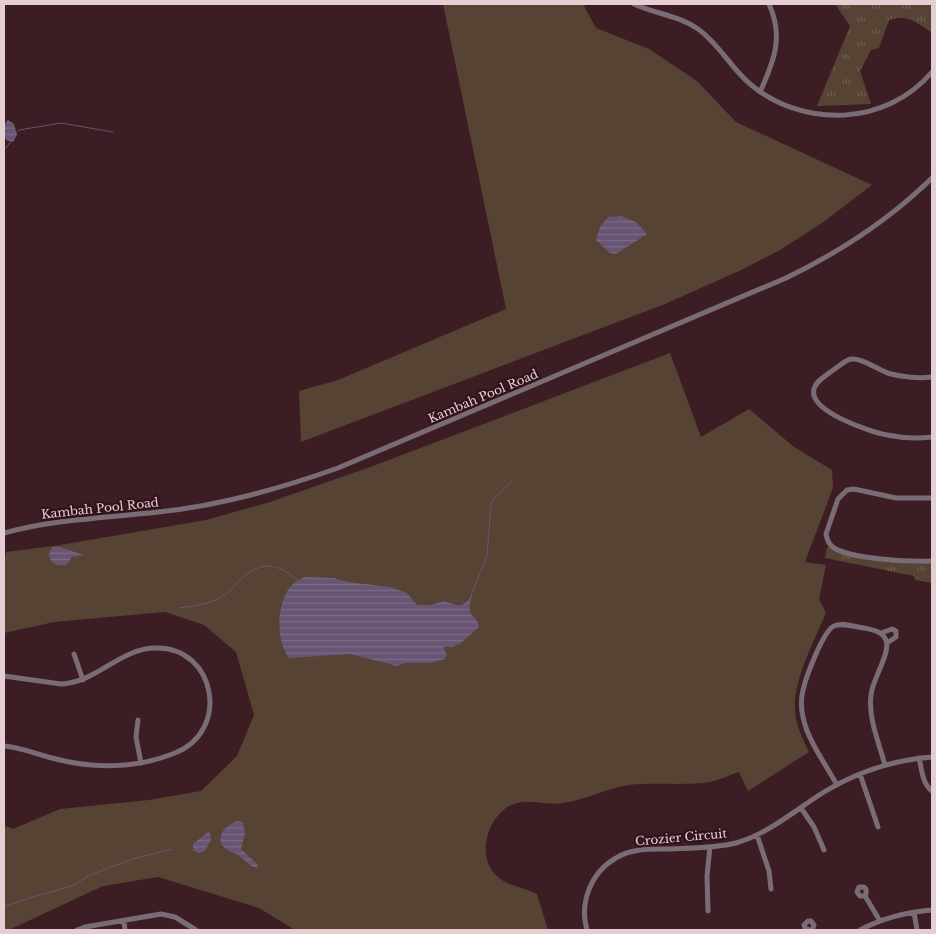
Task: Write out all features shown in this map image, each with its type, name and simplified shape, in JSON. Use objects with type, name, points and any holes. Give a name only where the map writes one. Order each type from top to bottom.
[{"type":"street","points":[[634,4],[677,18],[696,28],[714,42],[738,72],[760,92],[785,106],[808,113],[834,116],[850,115],[876,109],[893,102],[915,88],[932,72]]},
{"type":"street","points":[[760,92],[776,50],[777,32],[769,4]]},
{"type":"street","name":"Kambah Pool Road","points":[[4,532],[56,521],[157,512],[209,505],[277,488],[338,468],[786,278],[821,261],[855,240],[907,201],[932,178]]},
{"type":"street","points":[[932,377],[911,378],[889,374],[860,360],[850,360],[820,380],[814,390],[814,394],[818,404],[835,415],[869,430],[905,438],[932,437]]},
{"type":"street","points":[[932,498],[896,498],[854,489],[847,490],[838,500],[826,534],[829,544],[833,548],[848,552],[882,559],[932,561]]},
{"type":"street","points":[[836,785],[805,725],[801,706],[803,690],[825,634],[830,628],[840,625],[874,630],[881,633],[887,643],[886,651],[873,683],[870,703],[872,718],[885,765]]},
{"type":"street","points":[[881,633],[892,628],[896,631],[896,637],[887,643]]},
{"type":"street","points":[[4,676],[70,684],[83,680],[143,649],[172,650],[183,655],[196,665],[201,672],[208,684],[211,705],[207,722],[194,742],[185,749],[141,763],[110,766],[90,765],[4,746]]},
{"type":"street","points":[[74,654],[83,680]]},
{"type":"street","points":[[138,720],[136,737],[141,763]]},
{"type":"street","name":"Crozier Circuit","points":[[587,930],[585,909],[590,886],[604,867],[616,858],[629,852],[640,850],[710,847],[735,843],[772,828],[836,785],[860,774],[885,765],[932,757]]},
{"type":"street","points":[[919,758],[924,781],[932,791]]},
{"type":"street","points":[[860,774],[878,826]]},
{"type":"street","points":[[801,808],[814,827],[824,850]]},
{"type":"street","points":[[757,835],[769,871],[771,889]]},
{"type":"street","points":[[708,911],[707,876],[710,847]]},
{"type":"street","points":[[865,896],[880,921]]},
{"type":"street","points":[[860,930],[880,921],[914,912],[932,910]]},
{"type":"street","points":[[914,912],[917,930]]},
{"type":"street","points":[[77,930],[158,914],[169,915],[196,930]]},
{"type":"street","points":[[124,921],[125,930]]},
{"type":"green space","points":[[443,4],[583,4],[596,28],[649,49],[697,81],[736,122],[872,185],[822,223],[780,250],[739,271],[665,304],[301,442],[299,391],[338,380],[506,309]]},
{"type":"green space","points":[[835,4],[932,4],[932,33],[912,20],[896,18],[889,20],[879,48],[871,50],[860,71],[871,104],[817,106],[850,26]]},
{"type":"green space","points":[[670,353],[701,437],[749,409],[794,447],[832,470],[833,488],[805,562],[826,565],[819,599],[826,613],[801,673],[795,697],[795,714],[801,736],[809,752],[748,791],[739,772],[710,782],[629,785],[557,804],[520,802],[505,809],[491,826],[487,837],[487,859],[491,869],[502,880],[537,894],[548,930],[295,930],[259,908],[158,877],[103,886],[9,930],[4,930],[4,828],[7,826],[13,829],[60,809],[149,800],[201,791],[237,756],[254,715],[236,652],[204,625],[165,612],[54,622],[4,633],[4,561],[6,552],[60,545],[206,520],[270,502],[373,466]]},
{"type":"green space","points":[[827,547],[892,562],[932,563],[932,583],[915,580],[914,576],[825,558]]},
{"type":"shaded area","points":[[8,120],[14,124],[17,135],[13,142],[6,140],[4,136],[4,125]]},
{"type":"shaded area","points":[[621,216],[636,222],[647,234],[616,254],[610,253],[596,240],[600,227],[608,217]]},
{"type":"shaded area","points":[[53,547],[60,547],[84,555],[72,557],[66,565],[57,565],[52,562],[49,556],[50,550]]},
{"type":"shaded area","points":[[305,577],[334,578],[348,582],[390,587],[407,593],[417,605],[431,605],[444,601],[462,605],[471,596],[470,612],[479,627],[461,643],[452,647],[445,646],[444,649],[447,655],[445,659],[430,663],[405,663],[397,666],[350,654],[289,658],[281,641],[281,609],[288,590],[295,582]]},
{"type":"shaded area","points":[[238,821],[243,823],[245,834],[241,849],[258,865],[257,868],[227,850],[221,843],[220,839],[223,831]]},
{"type":"shaded area","points":[[208,832],[210,833],[211,840],[205,851],[199,853],[193,850],[193,844]]},
{"type":"waterway","points":[[17,132],[19,130],[61,123],[113,132]]},
{"type":"waterway","points":[[4,148],[10,142]]},
{"type":"waterway","points":[[471,596],[487,555],[491,505],[493,500],[514,479]]},
{"type":"waterway","points":[[179,608],[218,599],[228,593],[248,574],[262,567],[276,567],[298,580]]},
{"type":"waterway","points":[[4,907],[72,886],[90,875],[136,858],[173,849]]}]
